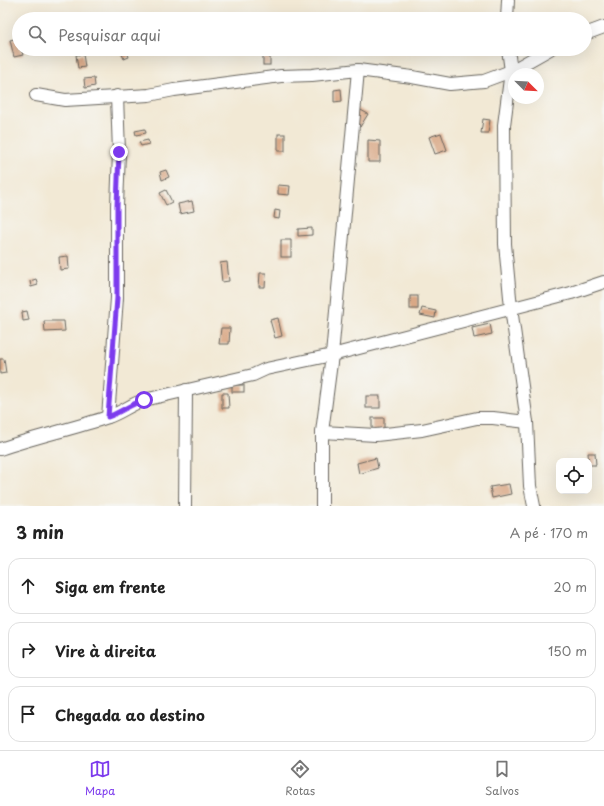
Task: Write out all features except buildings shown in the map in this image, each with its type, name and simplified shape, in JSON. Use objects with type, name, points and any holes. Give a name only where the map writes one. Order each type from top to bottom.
[{"type":"street","points":[[507,12],[508,0]]},
{"type":"street","points":[[592,31],[604,26]]},
{"type":"street","points":[[509,56],[511,68]]},
{"type":"street","points":[[516,68],[538,56]]},
{"type":"street","points":[[36,95],[65,100],[149,95],[174,90],[281,76],[312,75],[358,70],[412,76],[450,84],[484,81],[508,72]]},
{"type":"street","points":[[322,506],[322,432],[332,356],[358,70]]},
{"type":"street","points":[[508,94],[504,125],[505,244],[511,308],[527,422],[530,486],[534,506]]},
{"type":"street","points":[[108,417],[117,298],[117,206],[119,152],[117,96]]},
{"type":"street","points":[[0,449],[108,417],[123,411],[132,404],[253,375],[266,369],[332,356],[604,282]]},
{"type":"street","points":[[185,506],[186,390]]},
{"type":"street","points":[[322,432],[376,435],[422,430],[477,418],[493,418],[527,422]]},
{"type":"route","points":[[119,152],[117,206],[117,298],[108,417],[123,411],[132,404],[144,400]]}]
